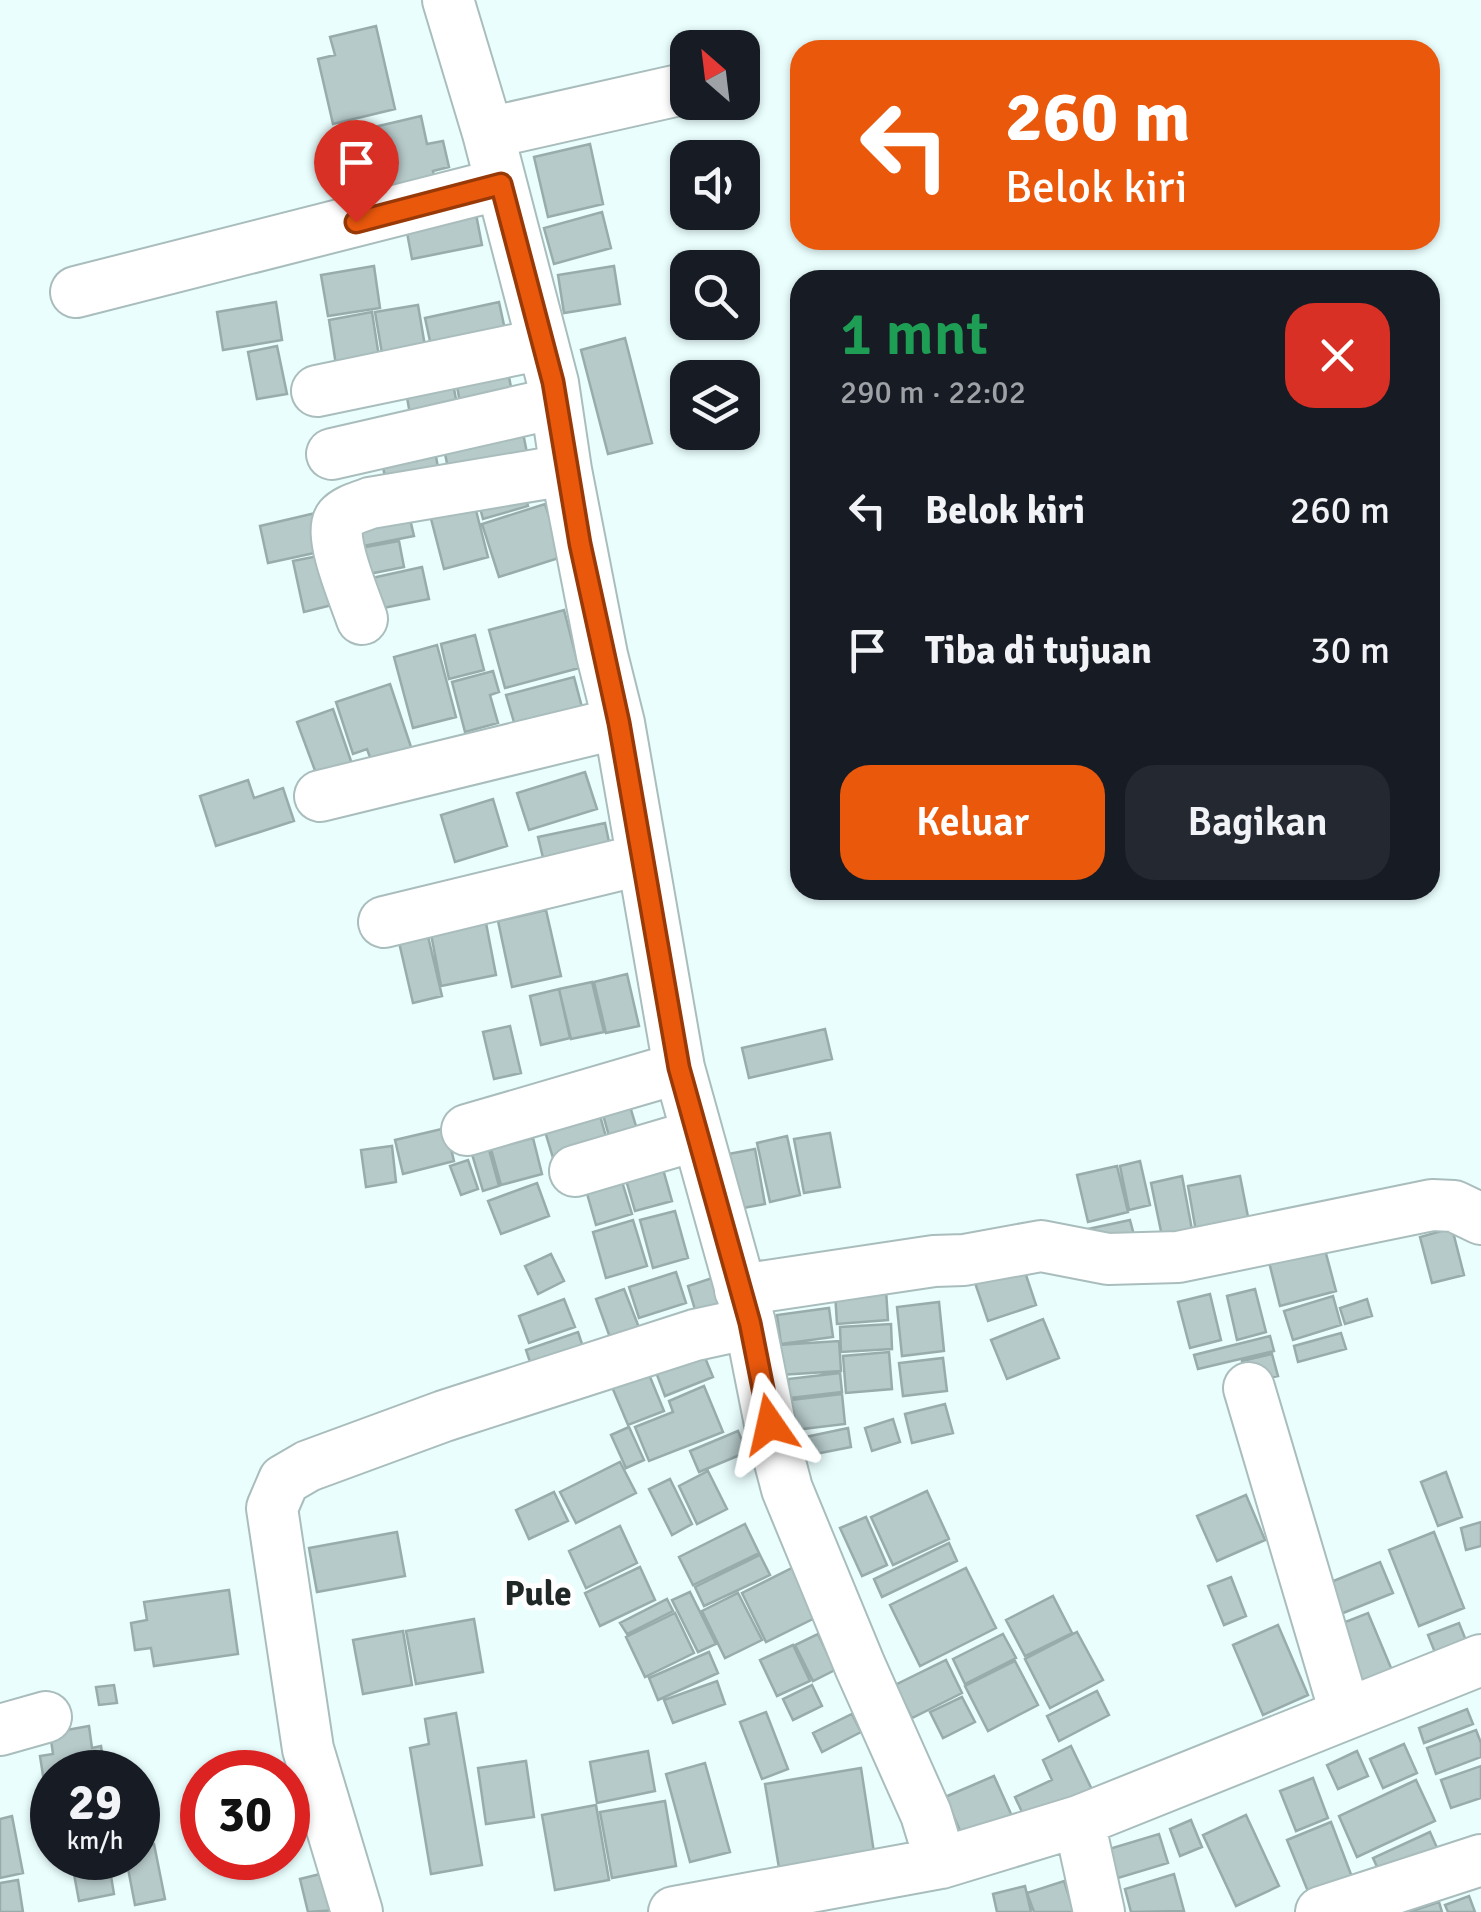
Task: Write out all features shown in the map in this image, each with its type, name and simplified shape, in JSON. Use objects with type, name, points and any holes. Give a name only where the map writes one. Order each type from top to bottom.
[{"type":"street","points":[[448,0],[544,344],[602,655],[619,723],[679,1068],[745,1306],[787,1489],[926,1814],[941,1863]]},
{"type":"street","points":[[488,134],[670,92]]},
{"type":"street","points":[[76,292],[501,184]]},
{"type":"street","points":[[317,391],[544,344]]},
{"type":"street","points":[[332,454],[556,403]]},
{"type":"street","points":[[362,619],[335,534],[338,520],[348,512],[370,504],[566,470]]},
{"type":"street","points":[[320,796],[619,723]]},
{"type":"street","points":[[384,922],[640,860]]},
{"type":"street","points":[[468,1130],[679,1068]]},
{"type":"street","points":[[575,1172],[696,1134]]},
{"type":"street","points":[[356,1912],[308,1748],[272,1508],[284,1480],[308,1466],[444,1416],[695,1335],[745,1306],[934,1261],[964,1260],[1041,1246],[1108,1259],[1178,1257],[1432,1205],[1454,1206],[1481,1218]]},
{"type":"street","points":[[1249,1388],[1345,1712]]},
{"type":"street","points":[[674,1912],[941,1863],[1079,1821],[1481,1660]]},
{"type":"street","points":[[1079,1821],[1099,1912]]},
{"type":"street","points":[[1320,1912],[1481,1860]]},
{"type":"building","points":[[376,26],[395,109],[333,124],[318,59],[335,55],[330,37]]},
{"type":"building","points":[[421,116],[427,144],[443,141],[449,167],[433,171],[435,183],[381,195],[366,129]]},
{"type":"building","points":[[590,144],[603,204],[548,217],[534,157]]},
{"type":"building","points":[[474,204],[482,245],[412,259],[404,217]]},
{"type":"building","points":[[602,212],[611,248],[554,264],[544,228]]},
{"type":"building","points":[[374,266],[380,308],[328,316],[321,275]]},
{"type":"building","points":[[614,266],[620,304],[564,313],[558,275]]},
{"type":"building","points":[[276,302],[282,340],[223,350],[217,312]]},
{"type":"building","points":[[499,302],[507,339],[433,355],[425,318]]},
{"type":"building","points":[[418,305],[427,358],[384,365],[375,312]]},
{"type":"building","points":[[372,312],[379,357],[336,365],[329,320]]},
{"type":"building","points":[[625,338],[652,443],[608,454],[581,350]]},
{"type":"building","points":[[277,346],[287,394],[257,399],[248,352]]},
{"type":"building","points":[[506,361],[514,403],[462,413],[454,371]]},
{"type":"building","points":[[451,372],[459,416],[412,425],[404,381]]},
{"type":"building","points":[[520,418],[530,468],[451,483],[441,434]]},
{"type":"building","points":[[433,440],[441,484],[388,494],[380,450]]},
{"type":"building","points":[[521,480],[528,506],[483,519],[476,493]]},
{"type":"building","points":[[473,499],[488,557],[444,569],[429,511]]},
{"type":"building","points":[[406,502],[414,536],[358,547],[352,512]]},
{"type":"building","points":[[545,504],[562,557],[499,577],[482,524]]},
{"type":"building","points":[[324,511],[333,549],[268,563],[260,526]]},
{"type":"building","points":[[399,541],[404,567],[364,575],[360,548]]},
{"type":"building","points":[[333,553],[344,602],[304,612],[293,561]]},
{"type":"building","points":[[422,567],[429,599],[378,609],[372,578]]},
{"type":"building","points":[[564,610],[579,668],[505,688],[489,630]]},
{"type":"building","points":[[475,635],[484,670],[449,679],[441,644]]},
{"type":"building","points":[[437,645],[456,717],[413,728],[394,657]]},
{"type":"building","points":[[493,671],[499,692],[490,695],[498,723],[465,732],[452,682]]},
{"type":"building","points":[[574,677],[583,711],[516,729],[506,695]]},
{"type":"building","points":[[390,684],[411,747],[371,760],[367,749],[353,754],[336,702]]},
{"type":"building","points":[[333,709],[352,764],[317,776],[297,722]]},
{"type":"building","points":[[585,772],[597,809],[529,830],[517,793]]},
{"type":"building","points":[[248,780],[254,798],[283,788],[294,821],[216,846],[200,796]]},
{"type":"building","points":[[493,799],[507,846],[455,862],[441,815]]},
{"type":"building","points":[[605,823],[612,856],[546,870],[538,837]]},
{"type":"building","points":[[546,910],[561,976],[512,987],[498,921]]},
{"type":"building","points":[[486,923],[496,975],[441,986],[431,934]]},
{"type":"building","points":[[427,932],[442,996],[413,1003],[398,938]]},
{"type":"building","points":[[627,974],[639,1026],[606,1033],[594,982]]},
{"type":"building","points":[[592,982],[604,1032],[571,1039],[559,989]]},
{"type":"building","points":[[559,989],[570,1038],[541,1045],[530,996]]},
{"type":"building","points":[[510,1026],[521,1073],[494,1079],[483,1032]]},
{"type":"building","points":[[825,1029],[832,1059],[749,1078],[742,1048]]},
{"type":"building","points":[[629,1103],[642,1146],[614,1154],[602,1111]]},
{"type":"building","points":[[599,1112],[611,1155],[557,1171],[544,1128]]},
{"type":"building","points":[[446,1128],[454,1161],[403,1174],[395,1140]]},
{"type":"building","points":[[830,1133],[840,1187],[804,1193],[794,1139]]},
{"type":"building","points":[[787,1136],[800,1195],[770,1202],[757,1143]]},
{"type":"building","points":[[533,1138],[542,1174],[501,1185],[491,1149]]},
{"type":"building","points":[[486,1139],[499,1186],[483,1191],[469,1144]]},
{"type":"building","points":[[392,1146],[396,1182],[366,1187],[361,1150]]},
{"type":"building","points":[[755,1149],[765,1204],[732,1210],[723,1155]]},
{"type":"building","points":[[468,1160],[478,1189],[461,1195],[450,1166]]},
{"type":"building","points":[[1140,1161],[1150,1205],[1129,1210],[1120,1166]]},
{"type":"building","points":[[661,1162],[672,1201],[635,1211],[624,1173]]},
{"type":"building","points":[[1117,1166],[1128,1212],[1088,1222],[1077,1175]]},
{"type":"building","points":[[619,1172],[632,1214],[596,1225],[584,1183]]},
{"type":"building","points":[[1182,1176],[1193,1235],[1163,1241],[1151,1183]]},
{"type":"building","points":[[1240,1176],[1250,1227],[1197,1237],[1188,1186]]},
{"type":"building","points":[[537,1183],[549,1216],[501,1234],[488,1201]]},
{"type":"building","points":[[675,1211],[688,1258],[653,1268],[640,1220]]},
{"type":"building","points":[[633,1220],[647,1266],[606,1278],[593,1232]]},
{"type":"building","points":[[1130,1220],[1135,1239],[1092,1249],[1088,1229]]},
{"type":"building","points":[[1452,1228],[1464,1275],[1432,1283],[1420,1237]]},
{"type":"building","points":[[1324,1246],[1336,1291],[1280,1306],[1269,1262]]},
{"type":"building","points":[[551,1254],[564,1281],[538,1294],[525,1266]]},
{"type":"building","points":[[1022,1263],[1036,1305],[988,1321],[974,1280]]},
{"type":"building","points":[[676,1272],[686,1303],[639,1318],[629,1287]]},
{"type":"building","points":[[715,1277],[724,1305],[696,1313],[688,1286]]},
{"type":"building","points":[[624,1289],[645,1343],[616,1354],[596,1299]]},
{"type":"building","points":[[1255,1289],[1266,1332],[1237,1340],[1227,1296]]},
{"type":"building","points":[[886,1290],[888,1320],[837,1324],[835,1293]]},
{"type":"building","points":[[1210,1294],[1221,1340],[1190,1348],[1178,1302]]},
{"type":"building","points":[[1333,1296],[1341,1325],[1293,1340],[1284,1311]]},
{"type":"building","points":[[564,1299],[575,1327],[529,1343],[519,1316]]},
{"type":"building","points":[[1367,1299],[1372,1316],[1345,1324],[1340,1308]]},
{"type":"building","points":[[939,1302],[944,1351],[902,1356],[897,1307]]},
{"type":"building","points":[[829,1308],[833,1337],[781,1344],[777,1315]]},
{"type":"building","points":[[1043,1319],[1059,1358],[1007,1379],[991,1340]]},
{"type":"building","points":[[891,1324],[892,1349],[841,1352],[840,1327]]},
{"type":"building","points":[[578,1332],[589,1365],[537,1383],[526,1350]]},
{"type":"building","points":[[1341,1333],[1346,1349],[1298,1362],[1294,1346]]},
{"type":"building","points":[[1270,1336],[1274,1351],[1198,1369],[1194,1355]]},
{"type":"building","points":[[839,1341],[841,1371],[780,1375],[778,1345]]},
{"type":"building","points":[[701,1348],[713,1377],[665,1396],[654,1367]]},
{"type":"building","points":[[889,1352],[892,1389],[846,1393],[843,1356]]},
{"type":"building","points":[[1272,1354],[1278,1376],[1246,1383],[1242,1361]]},
{"type":"building","points":[[943,1358],[947,1391],[903,1396],[899,1363]]},
{"type":"building","points":[[648,1372],[664,1411],[628,1425],[612,1387]]},
{"type":"building","points":[[840,1373],[842,1392],[790,1398],[788,1379]]},
{"type":"building","points":[[704,1386],[723,1432],[649,1461],[635,1427],[673,1412],[669,1401]]},
{"type":"building","points":[[842,1394],[845,1424],[794,1430],[791,1400]]},
{"type":"building","points":[[945,1404],[953,1433],[912,1443],[905,1414]]},
{"type":"building","points":[[893,1419],[900,1442],[872,1451],[865,1428]]},
{"type":"building","points":[[629,1427],[644,1460],[626,1468],[611,1435]]},
{"type":"building","points":[[848,1428],[851,1447],[800,1457],[796,1439]]},
{"type":"building","points":[[738,1431],[747,1452],[699,1472],[690,1451]]},
{"type":"building","points":[[620,1462],[636,1493],[576,1523],[560,1492]]},
{"type":"building","points":[[708,1471],[727,1509],[697,1524],[679,1486]]},
{"type":"building","points":[[1446,1472],[1462,1517],[1438,1526],[1421,1482]]},
{"type":"building","points":[[670,1479],[692,1524],[672,1535],[649,1489]]},
{"type":"building","points":[[927,1491],[949,1539],[893,1565],[871,1517]]},
{"type":"building","points":[[554,1492],[568,1521],[529,1539],[516,1510]]},
{"type":"building","points":[[1246,1495],[1265,1540],[1217,1561],[1197,1516]]},
{"type":"building","points":[[866,1517],[887,1565],[862,1576],[840,1528]]},
{"type":"building","points":[[1481,1522],[1481,1546],[1466,1550],[1461,1528]]},
{"type":"building","points":[[745,1524],[759,1553],[693,1585],[679,1557]]},
{"type":"building","points":[[620,1526],[637,1563],[586,1588],[569,1551]]},
{"type":"building","points":[[397,1532],[405,1576],[317,1592],[309,1548]]},
{"type":"building","points":[[1434,1532],[1464,1608],[1419,1626],[1389,1550]]},
{"type":"building","points":[[949,1543],[957,1561],[882,1597],[874,1579]]},
{"type":"building","points":[[760,1555],[770,1575],[704,1606],[695,1587]]},
{"type":"building","points":[[1380,1562],[1393,1593],[1338,1615],[1326,1584]]},
{"type":"building","points":[[640,1567],[655,1600],[600,1626],[585,1593]]},
{"type":"building","points":[[794,1567],[819,1616],[766,1642],[742,1593]]},
{"type":"building","points":[[966,1568],[996,1628],[920,1666],[890,1605]]},
{"type":"building","points":[[1231,1577],[1246,1616],[1224,1625],[1208,1586]]},
{"type":"building","points":[[229,1590],[238,1654],[154,1666],[151,1648],[135,1650],[131,1623],[147,1620],[144,1602]]},
{"type":"building","points":[[690,1592],[716,1644],[698,1652],[672,1600]]},
{"type":"building","points":[[738,1593],[762,1640],[725,1658],[702,1611]]},
{"type":"building","points":[[1053,1596],[1072,1633],[1025,1656],[1006,1620]]},
{"type":"building","points":[[667,1599],[673,1611],[627,1634],[620,1623]]},
{"type":"building","points":[[675,1613],[694,1653],[645,1677],[626,1637]]},
{"type":"building","points":[[1368,1613],[1394,1675],[1355,1691],[1330,1628]]},
{"type":"building","points":[[474,1619],[483,1672],[416,1684],[406,1631]]},
{"type":"building","points":[[1459,1623],[1471,1653],[1440,1665],[1428,1635]]},
{"type":"building","points":[[1278,1625],[1308,1695],[1263,1715],[1233,1645]]},
{"type":"building","points":[[403,1631],[412,1685],[363,1694],[353,1640]]},
{"type":"building","points":[[1077,1632],[1103,1680],[1050,1708],[1025,1659]]},
{"type":"building","points":[[818,1634],[835,1670],[813,1681],[795,1645]]},
{"type":"building","points":[[1003,1634],[1016,1658],[965,1684],[953,1659]]},
{"type":"building","points":[[793,1645],[810,1681],[777,1696],[760,1660]]},
{"type":"building","points":[[709,1652],[718,1673],[658,1700],[649,1678]]},
{"type":"building","points":[[946,1660],[962,1693],[912,1718],[895,1685]]},
{"type":"building","points":[[1015,1661],[1038,1705],[988,1731],[965,1686]]},
{"type":"building","points":[[717,1681],[725,1704],[673,1723],[664,1700]]},
{"type":"building","points":[[114,1685],[117,1703],[99,1705],[96,1687]]},
{"type":"building","points":[[812,1685],[822,1706],[793,1720],[783,1699]]},
{"type":"building","points":[[1097,1691],[1109,1715],[1059,1741],[1047,1716]]},
{"type":"building","points":[[962,1697],[975,1722],[943,1738],[930,1712]]},
{"type":"building","points":[[1467,1709],[1473,1724],[1424,1743],[1419,1728]]},
{"type":"building","points":[[766,1712],[788,1769],[762,1779],[740,1722]]},
{"type":"building","points":[[456,1713],[482,1865],[431,1874],[410,1748],[429,1744],[425,1719]]},
{"type":"building","points":[[852,1714],[861,1732],[822,1752],[813,1733]]},
{"type":"building","points":[[89,1726],[92,1748],[101,1746],[102,1750],[52,1750],[50,1733]]},
{"type":"building","points":[[1476,1730],[1481,1757],[1436,1774],[1427,1748]]},
{"type":"building","points":[[1404,1744],[1417,1773],[1383,1788],[1370,1759]]},
{"type":"building","points":[[1071,1746],[1095,1796],[1029,1827],[1015,1797],[1052,1780],[1043,1760]]},
{"type":"building","points":[[648,1751],[655,1791],[597,1803],[590,1762]]},
{"type":"building","points":[[1357,1751],[1368,1776],[1338,1789],[1327,1765]]},
{"type":"building","points":[[526,1761],[534,1817],[486,1824],[478,1768]]},
{"type":"building","points":[[705,1763],[730,1852],[690,1862],[666,1774]]},
{"type":"building","points":[[1481,1766],[1481,1798],[1451,1808],[1441,1780]]},
{"type":"building","points":[[861,1768],[875,1859],[780,1874],[765,1784]]},
{"type":"building","points":[[994,1776],[1016,1825],[967,1846],[945,1797]]},
{"type":"building","points":[[1313,1778],[1328,1818],[1296,1831],[1280,1791]]},
{"type":"building","points":[[1416,1780],[1435,1821],[1357,1857],[1339,1816]]},
{"type":"building","points":[[665,1801],[676,1866],[612,1878],[600,1812]]},
{"type":"building","points":[[596,1805],[609,1880],[555,1890],[542,1815]]},
{"type":"building","points":[[1246,1815],[1279,1886],[1236,1906],[1203,1835]]},
{"type":"building","points":[[12,1816],[23,1873],[0,1878],[0,1819]]},
{"type":"building","points":[[1191,1820],[1202,1847],[1180,1856],[1170,1829]]},
{"type":"building","points":[[1331,1822],[1352,1877],[1309,1894],[1287,1840]]},
{"type":"building","points":[[1430,1832],[1442,1859],[1385,1884],[1373,1858]]},
{"type":"building","points":[[1159,1834],[1168,1863],[1118,1878],[1109,1849]]},
{"type":"building","points":[[328,1872],[337,1910],[308,1912],[300,1880],[310,1880],[310,1876]]},
{"type":"building","points":[[160,1874],[165,1899],[135,1905],[130,1880],[160,1880]]},
{"type":"building","points":[[1174,1874],[1184,1911],[1131,1912],[1125,1889]]},
{"type":"building","points":[[18,1880],[23,1912],[0,1912],[0,1883]]},
{"type":"building","points":[[75,1880],[112,1880],[114,1894],[79,1901]]},
{"type":"building","points":[[1064,1881],[1074,1912],[1034,1912],[1027,1893]]},
{"type":"building","points":[[1025,1886],[1031,1912],[997,1912],[993,1894]]},
{"type":"building","points":[[1469,1896],[1475,1912],[1448,1912],[1445,1905]]},
{"type":"building","points":[[1439,1902],[1442,1912],[1409,1912]]},
{"type":"district","name":"Pule","points":[[538,1593]]},
{"type":"route","points":[[356,222],[501,184],[553,382],[580,544],[619,723],[679,1068],[750,1323],[770,1424]]}]
